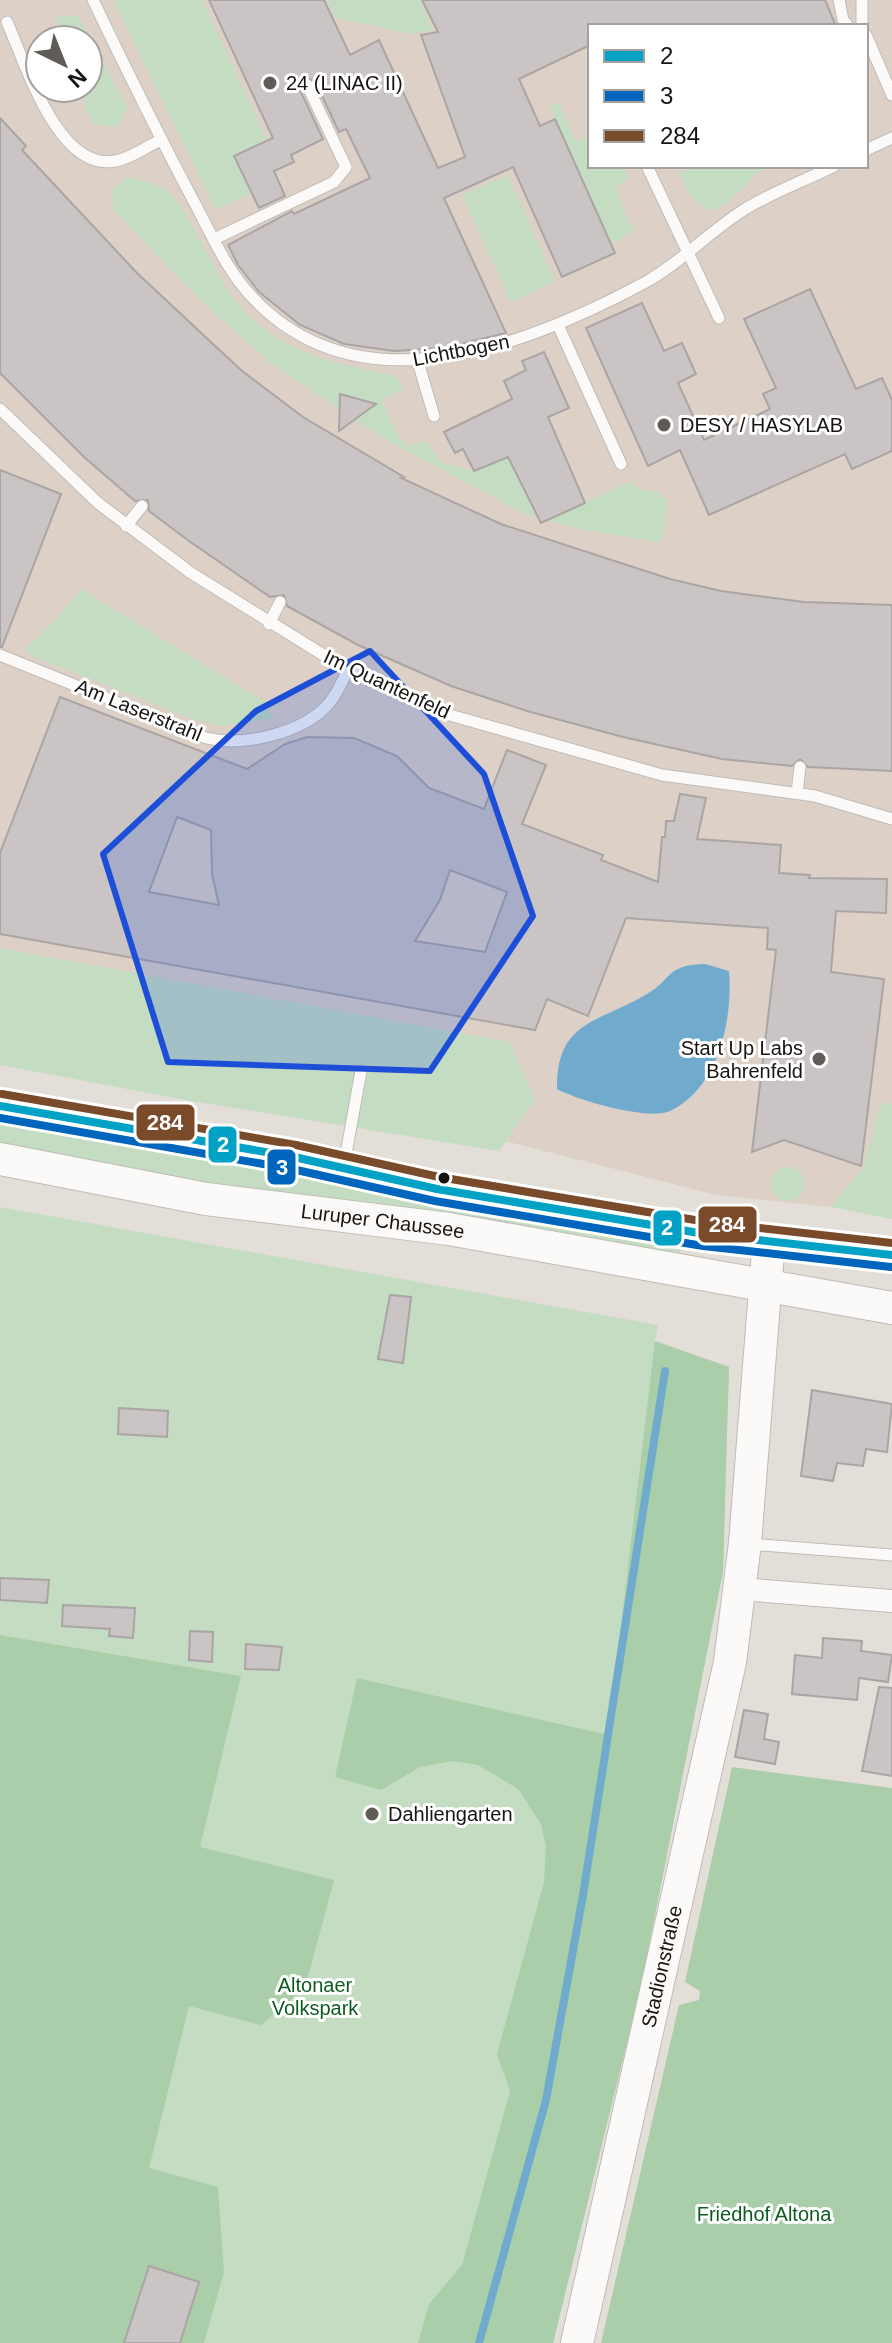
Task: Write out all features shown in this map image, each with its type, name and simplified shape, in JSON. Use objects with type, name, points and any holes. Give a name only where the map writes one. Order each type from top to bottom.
[{"type":"main road","name":"Luruper Chaussee","points":[[0,1106],[343,1168],[437,1189],[705,1234],[892,1255]]},
{"type":"main road","name":"Luruper Chaussee","points":[[0,1159],[206,1199],[449,1229],[892,1308]]},
{"type":"main road","name":"Stadionstraße","points":[[577,2343],[721,1705],[741,1589],[769,1240]]},
{"type":"street","points":[[741,1589],[892,1601]]},
{"type":"lane","name":"Lichtbogen","points":[[93,0],[161,140],[214,239],[253,298],[284,323],[339,351],[372,359],[418,362],[490,347],[558,325],[648,281],[743,210],[830,168]]},
{"type":"lane","points":[[839,0],[846,24]]},
{"type":"lane","points":[[862,0],[862,24]]},
{"type":"lane","points":[[7,22],[53,125],[82,155],[114,162],[161,140]]},
{"type":"lane","points":[[868,39],[892,95]]},
{"type":"lane","points":[[868,48],[876,57]]},
{"type":"lane","points":[[214,239],[334,182],[346,167],[307,85]]},
{"type":"lane","points":[[868,149],[892,138]]},
{"type":"lane","points":[[648,168],[719,318]]},
{"type":"lane","points":[[558,325],[621,464]]},
{"type":"lane","points":[[418,362],[434,416]]},
{"type":"lane","name":"Im Quantenfeld","points":[[0,409],[34,445],[126,526],[269,624],[432,710],[662,775],[797,793],[892,819]]},
{"type":"lane","points":[[126,526],[142,506]]},
{"type":"lane","points":[[269,624],[280,602]]},
{"type":"lane","name":"Am Laserstrahl","points":[[0,655],[206,738],[232,742],[258,740],[319,712],[329,703],[349,668]]},
{"type":"lane","points":[[797,793],[800,767]]},
{"type":"lane","points":[[343,1168],[361,1071]]},
{"type":"lane","points":[[745,1543],[892,1555]]},
{"type":"highlighted area","points":[[370,651],[484,774],[533,916],[430,1071],[168,1062],[103,854],[256,711]]},
{"type":"shaded area","points":[[0,0],[892,0],[892,1104],[881,1103],[863,1168],[831,1207],[716,1195],[356,1103],[0,1027]]},
{"type":"green space","points":[[113,0],[202,0],[267,140],[234,156],[252,193],[216,210]]},
{"type":"green space","points":[[327,0],[420,0],[433,30],[411,34],[336,18]]},
{"type":"green space","points":[[78,15],[83,24],[59,24],[55,17]]},
{"type":"green space","points":[[104,64],[127,107],[118,127],[94,124],[85,104],[104,104]]},
{"type":"green space","points":[[559,103],[576,142],[588,137],[588,168],[624,168],[629,179],[614,187],[634,232],[611,243],[550,107]]},
{"type":"green space","points":[[763,168],[726,204],[709,211],[693,200],[679,173],[686,170]]},
{"type":"green space","points":[[508,175],[555,281],[511,302],[462,195]]},
{"type":"green space","points":[[128,177],[159,186],[173,197],[230,294],[273,335],[291,346],[331,361],[394,375],[405,388],[382,400],[396,432],[406,445],[426,441],[440,462],[474,471],[508,457],[563,513],[629,482],[643,490],[659,492],[659,497],[667,498],[662,543],[579,529],[523,513],[383,438],[269,362],[207,306],[114,211],[111,190]]},
{"type":"green space","points":[[81,589],[266,703],[273,719],[219,726],[190,718],[28,654],[26,648],[56,620]]},
{"type":"green space","points":[[0,948],[509,1042],[535,1099],[499,1151],[186,1100],[0,1065]]},
{"type":"green space","points":[[881,1103],[892,1104],[892,1219],[831,1207],[863,1168]]},
{"type":"green space","points":[[0,1119],[406,1198],[682,1245],[679,1256],[229,1186],[0,1144]]},
{"type":"green space","points":[[788,1167],[800,1172],[805,1184],[800,1196],[788,1201],[776,1196],[771,1184],[776,1172]]},
{"type":"green space","name":"Altonaer Volkspark","points":[[0,1207],[658,1325],[655,1341],[729,1367],[723,1572],[553,2343],[0,2343]]},
{"type":"green space","points":[[655,1341],[729,1367],[723,1572],[641,1986],[553,2343],[418,2343],[429,2304],[462,2265],[510,2091],[497,2054],[544,1882],[546,1846],[541,1824],[518,1789],[478,1765],[453,1761],[420,1767],[381,1790],[335,1777],[357,1678],[608,1735]]},
{"type":"green space","points":[[0,1635],[241,1676],[200,1847],[334,1880],[305,1988],[261,2025],[189,2006],[149,2168],[218,2187],[224,2272],[204,2343],[0,2343]]},
{"type":"green space","name":"Friedhof Altona","points":[[732,1767],[892,1788],[892,2343],[601,2343],[679,2005],[699,2000],[700,1991],[685,1982]]},
{"type":"water","points":[[705,964],[729,971],[728,1010],[725,1030],[711,1069],[687,1100],[670,1111],[646,1113],[596,1103],[557,1089],[559,1066],[572,1036],[584,1026],[647,994],[676,970]]},
{"type":"building","points":[[209,0],[324,0],[350,55],[379,40],[438,168],[465,157],[421,35],[438,32],[422,0],[825,0],[835,24],[588,24],[588,46],[519,79],[540,126],[555,119],[615,253],[562,277],[513,167],[444,198],[506,333],[444,348],[394,351],[344,344],[300,325],[259,292],[238,265],[228,245],[292,211],[294,214],[370,178],[346,129],[339,132],[315,81],[304,77],[299,88],[323,139],[291,155],[294,162],[274,171],[285,196],[259,208],[234,156],[273,138]]},
{"type":"building","points":[[0,118],[26,146],[22,150],[137,273],[242,371],[303,417],[404,477],[401,478],[501,524],[670,579],[721,591],[804,602],[892,605],[892,771],[808,767],[800,759],[792,766],[722,759],[527,711],[451,686],[358,645],[287,606],[284,595],[270,597],[189,541],[149,511],[148,500],[135,501],[84,457],[0,373]]},
{"type":"building","points":[[810,289],[856,389],[882,378],[892,400],[892,451],[852,469],[845,454],[709,515],[680,450],[648,466],[586,328],[642,303],[664,351],[682,343],[696,374],[678,383],[704,440],[770,409],[763,394],[776,388],[744,319]]},
{"type":"building","points":[[544,352],[569,408],[548,417],[585,503],[541,523],[508,457],[474,471],[463,449],[455,453],[444,432],[512,399],[504,381],[526,370],[522,361]]},
{"type":"building","points":[[340,394],[376,404],[339,431]]},
{"type":"building","points":[[0,470],[61,494],[2,647],[0,647]]},
{"type":"building","points":[[60,697],[247,769],[285,744],[307,737],[354,738],[397,756],[429,788],[484,809],[507,750],[546,765],[522,824],[603,855],[601,860],[658,882],[666,821],[674,821],[680,794],[706,798],[697,839],[781,845],[779,873],[810,875],[809,878],[887,879],[886,913],[836,911],[831,972],[884,979],[861,1166],[784,1140],[752,1152],[776,950],[767,949],[768,928],[626,918],[588,1016],[547,999],[535,1030],[0,934],[0,853]],"holes":[[[177,817],[211,830],[212,874],[219,905],[149,892]],[[450,870],[507,892],[485,952],[415,941],[440,900]]]},
{"type":"building","points":[[390,1295],[411,1297],[403,1363],[378,1359]]},
{"type":"building","points":[[812,1390],[892,1404],[887,1452],[866,1449],[863,1466],[837,1463],[833,1481],[801,1476]]},
{"type":"building","points":[[119,1408],[168,1411],[167,1437],[118,1434]]},
{"type":"building","points":[[0,1578],[49,1580],[47,1603],[0,1600]]},
{"type":"building","points":[[63,1605],[135,1608],[133,1638],[109,1636],[110,1629],[62,1626]]},
{"type":"building","points":[[190,1631],[213,1632],[212,1662],[189,1660]]},
{"type":"building","points":[[823,1638],[862,1641],[861,1651],[892,1655],[888,1682],[859,1678],[857,1700],[792,1694],[795,1655],[822,1658]]},
{"type":"building","points":[[246,1644],[282,1647],[279,1670],[245,1669]]},
{"type":"building","points":[[879,1687],[892,1688],[892,1776],[862,1771]]},
{"type":"building","points":[[744,1710],[768,1714],[764,1739],[779,1742],[775,1764],[735,1757]]},
{"type":"building","points":[[149,2266],[199,2282],[180,2343],[124,2343]]},
{"type":"waterway","points":[[479,2343],[546,2100],[583,1895],[665,1371]]},
{"type":"transit line","name":"284","points":[[2,1094],[296,1145],[439,1177],[707,1222],[892,1243]]},
{"type":"transit line","name":"2","points":[[0,1106],[294,1157],[437,1189],[705,1234],[892,1255]]},
{"type":"transit line","name":"3","points":[[0,1118],[292,1169],[435,1201],[703,1246],[891,1267]]},
{"type":"place","name":"24 (LINAC II)","points":[[270,83]]},
{"type":"place","name":"DESY / HASYLAB","points":[[664,425]]},
{"type":"place","name":"Start Up Labs Bahrenfeld","points":[[819,1059]]},
{"type":"place","name":"Dahliengarten","points":[[372,1814]]}]
